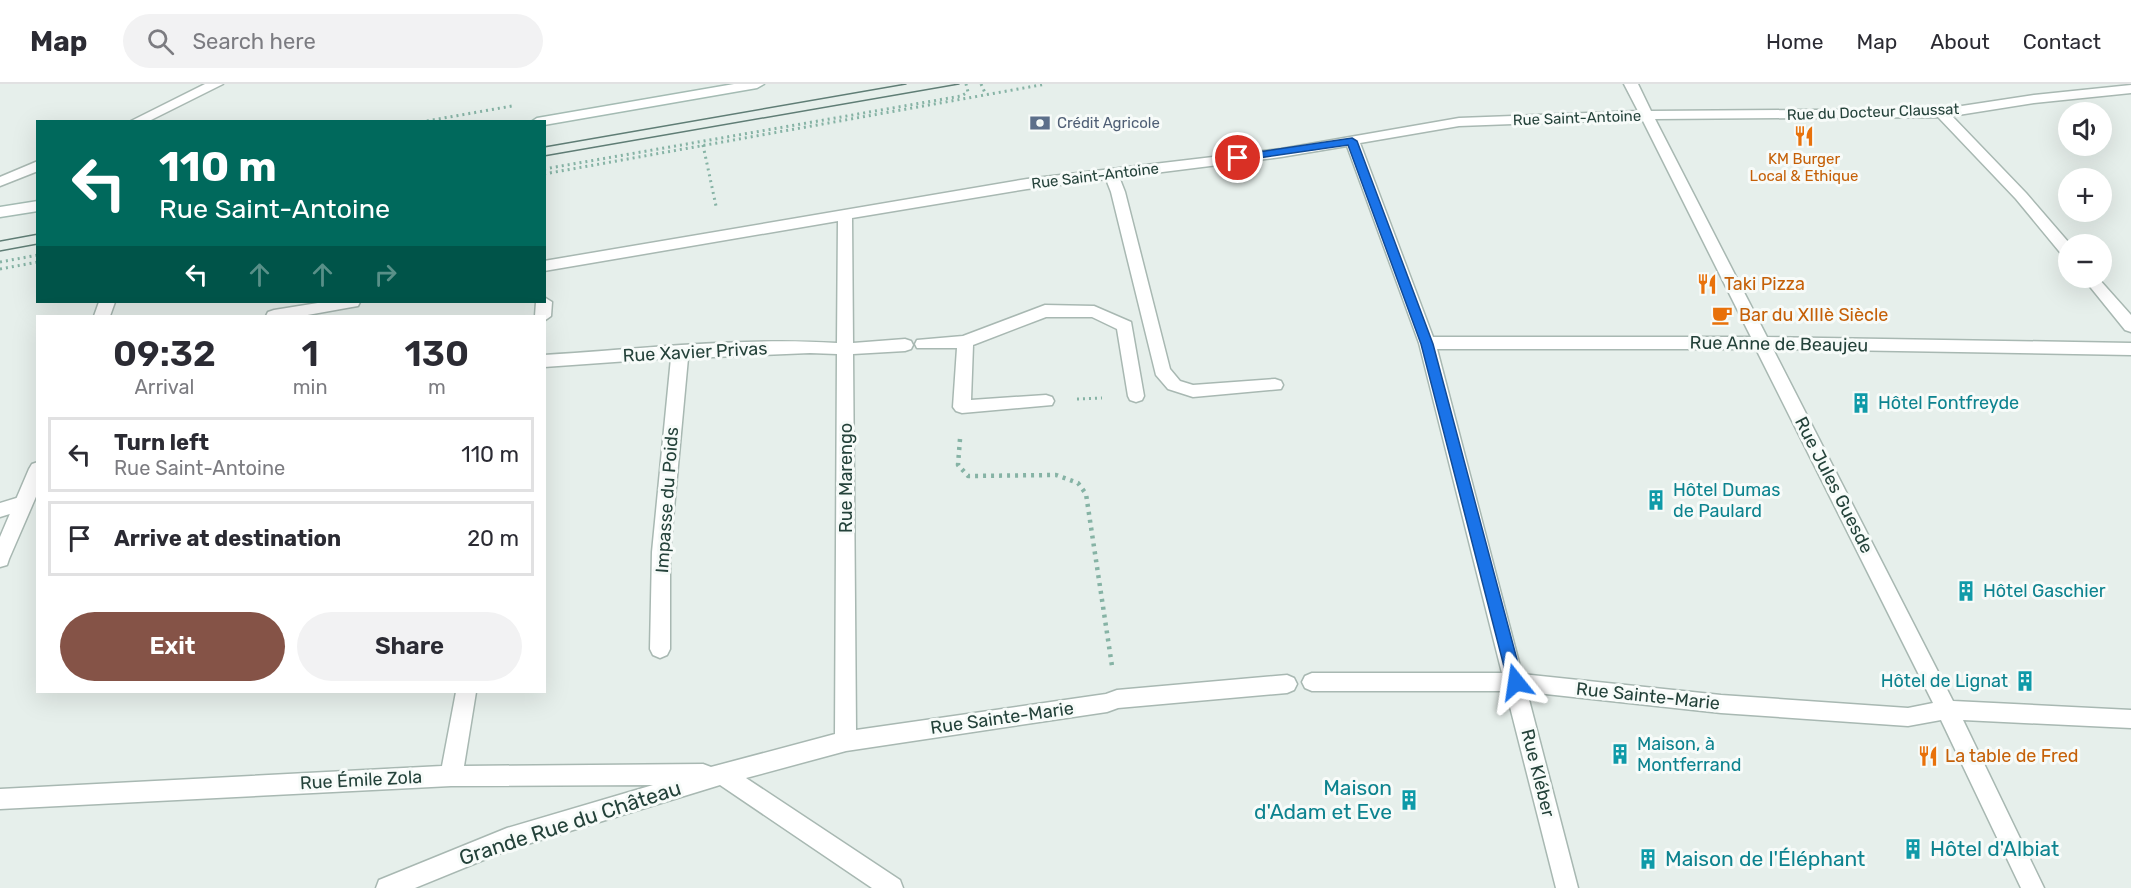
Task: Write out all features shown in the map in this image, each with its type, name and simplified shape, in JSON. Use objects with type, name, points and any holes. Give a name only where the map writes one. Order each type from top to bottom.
[{"type":"street","points":[[166,120],[170,106],[184,84]]},
{"type":"street","points":[[139,120],[216,84]]},
{"type":"street","points":[[546,120],[757,84]]},
{"type":"street","name":"Rue Jules Guesde","points":[[1631,84],[1947,710],[2033,888]]},
{"type":"street","name":"Rue du Docteur Claussat","points":[[1649,116],[1942,113],[2034,99],[2131,88]]},
{"type":"street","points":[[1942,113],[2021,196],[2058,240]]},
{"type":"street","name":"Rue Saint-Antoine","points":[[546,265],[1027,184],[1281,153],[1460,122],[1649,116]]},
{"type":"street","name":"Rue Kléber","points":[[1352,141],[1427,344],[1516,682],[1567,888]]},
{"type":"street","points":[[0,182],[36,166]]},
{"type":"street","points":[[1111,174],[1118,192],[1162,371],[1174,385],[1193,391],[1275,386]]},
{"type":"street","points":[[0,212],[36,206]]},
{"type":"street","name":"Rue Marengo","points":[[845,216],[846,741]]},
{"type":"street","points":[[2099,288],[2131,326]]},
{"type":"street","points":[[280,315],[346,303]]},
{"type":"street","points":[[923,344],[965,342],[1045,311],[1094,312],[1125,326],[1136,396]]},
{"type":"street","points":[[965,342],[962,407],[1046,401]]},
{"type":"street","name":"Rue Anne de Beaujeu","points":[[1427,344],[1762,343],[2131,349]]},
{"type":"street","name":"Rue Xavier Privas","points":[[546,361],[680,352],[810,347],[847,349],[905,345]]},
{"type":"street","name":"Impasse du Poids","points":[[660,649],[662,552],[680,352]]},
{"type":"street","points":[[0,559],[30,501],[36,477]]},
{"type":"street","points":[[0,510],[30,501]]},
{"type":"street","name":"Rue Sainte-Marie","points":[[1312,682],[1516,682],[1721,704],[1897,717],[1947,710],[2131,719]]},
{"type":"street","name":"Rue Sainte-Marie","points":[[722,774],[846,741],[1107,703],[1117,699],[1287,684]]},
{"type":"street","points":[[451,776],[466,693]]},
{"type":"street","points":[[722,774],[892,888]]},
{"type":"street","name":"Rue Émile Zola","points":[[0,799],[451,776],[722,774]]},
{"type":"street","name":"Grande Rue du Château","points":[[387,888],[507,839],[722,774]]},
{"type":"path","points":[[546,169],[961,96],[968,92],[966,84]]},
{"type":"path","points":[[981,84],[986,95]]},
{"type":"path","points":[[546,174],[1046,84]]},
{"type":"path","points":[[703,146],[722,236]]},
{"type":"path","points":[[0,262],[36,255]]},
{"type":"path","points":[[0,269],[36,262]]},
{"type":"path","points":[[1046,401],[1136,396]]},
{"type":"path","points":[[962,407],[958,465],[968,476],[1056,475],[1078,483],[1086,494],[1117,699]]},
{"type":"tram line","points":[[546,147],[906,84]]},
{"type":"tram line","points":[[546,156],[959,84]]},
{"type":"tram line","points":[[0,241],[36,234]]},
{"type":"tram line","points":[[0,251],[36,244]]},
{"type":"place","name":"Crédit Agricole","points":[[1040,123]]},
{"type":"place","name":"KM Burger Local & Ethique","points":[[1804,136]]},
{"type":"place","name":"Taki Pizza","points":[[1707,284]]},
{"type":"place","name":"Bar du XIIIè Siècle","points":[[1722,315]]},
{"type":"place","name":"Hôtel Fontfreyde","points":[[1861,403]]},
{"type":"place","name":"Hôtel Dumas de Paulard","points":[[1656,500]]},
{"type":"place","name":"Hôtel Gaschier","points":[[1966,591]]},
{"type":"place","name":"Hôtel de Lignat","points":[[2025,681]]},
{"type":"place","name":"Maison, à Montferrand","points":[[1620,754]]},
{"type":"place","name":"La table de Fred","points":[[1928,756]]},
{"type":"place","name":"Maison d'Adam et Eve","points":[[1409,800]]},
{"type":"place","name":"Hôtel d'Albiat","points":[[1913,849]]},
{"type":"place","name":"Maison de l'Éléphant","points":[[1648,859]]},
{"type":"route","points":[[1238,158],[1352,141],[1427,344],[1516,682]]}]
